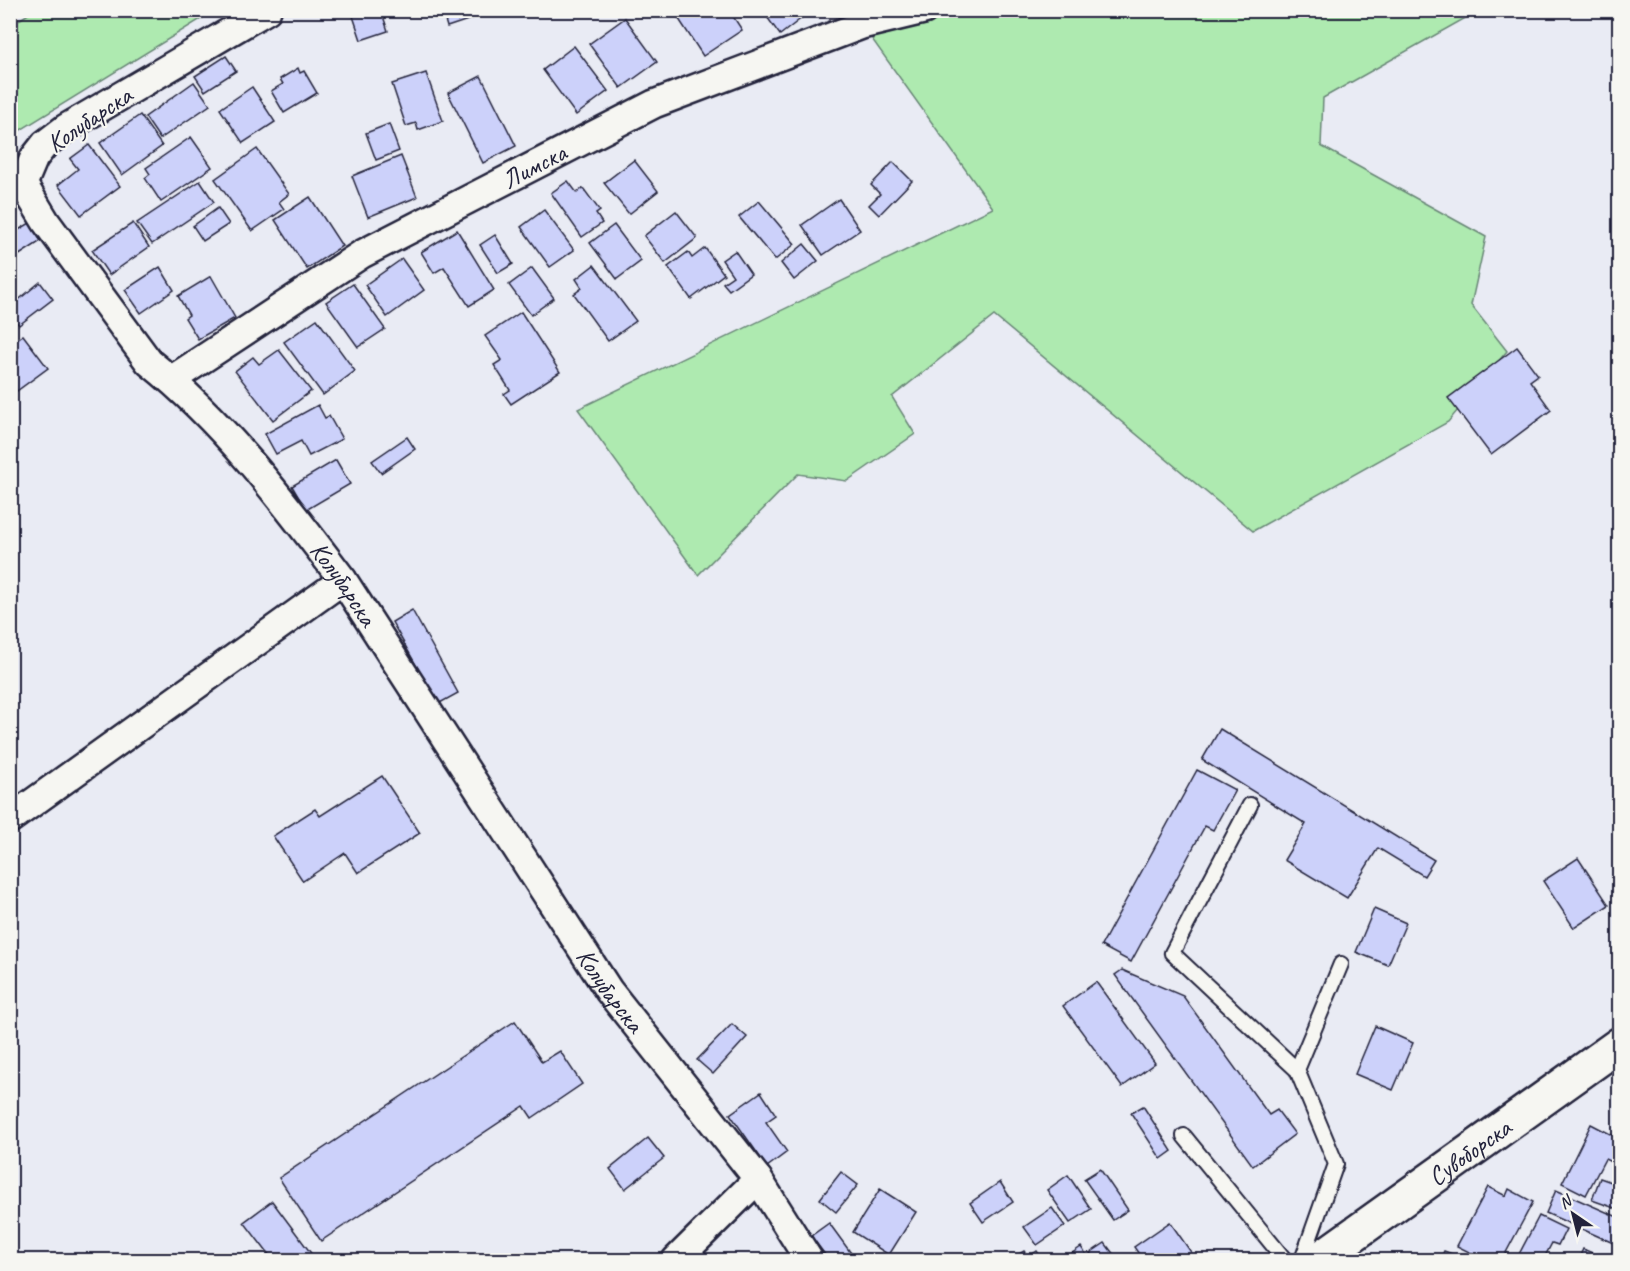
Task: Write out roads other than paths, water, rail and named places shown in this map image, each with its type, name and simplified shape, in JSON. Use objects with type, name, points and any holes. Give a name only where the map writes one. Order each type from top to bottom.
[{"type":"main road","name":"Сувоборска","points":[[1318,1260],[1620,1044]]},
{"type":"street","name":"Колубарска","points":[[267,10],[66,128],[45,144],[34,158],[23,184],[46,222],[149,362],[171,380],[236,445],[302,525],[343,580],[609,991],[758,1179],[809,1260]]},
{"type":"street","name":"Лимска","points":[[171,380],[362,254],[654,104],[862,26],[924,10]]},
{"type":"street","points":[[10,819],[343,580]]},
{"type":"street","points":[[676,1260],[758,1179]]},
{"type":"lane","points":[[1250,805],[1172,953],[1297,1070],[1336,1164],[1302,1260]]},
{"type":"lane","points":[[1297,1070],[1341,964]]},
{"type":"lane","points":[[1184,1136],[1285,1260]]}]
